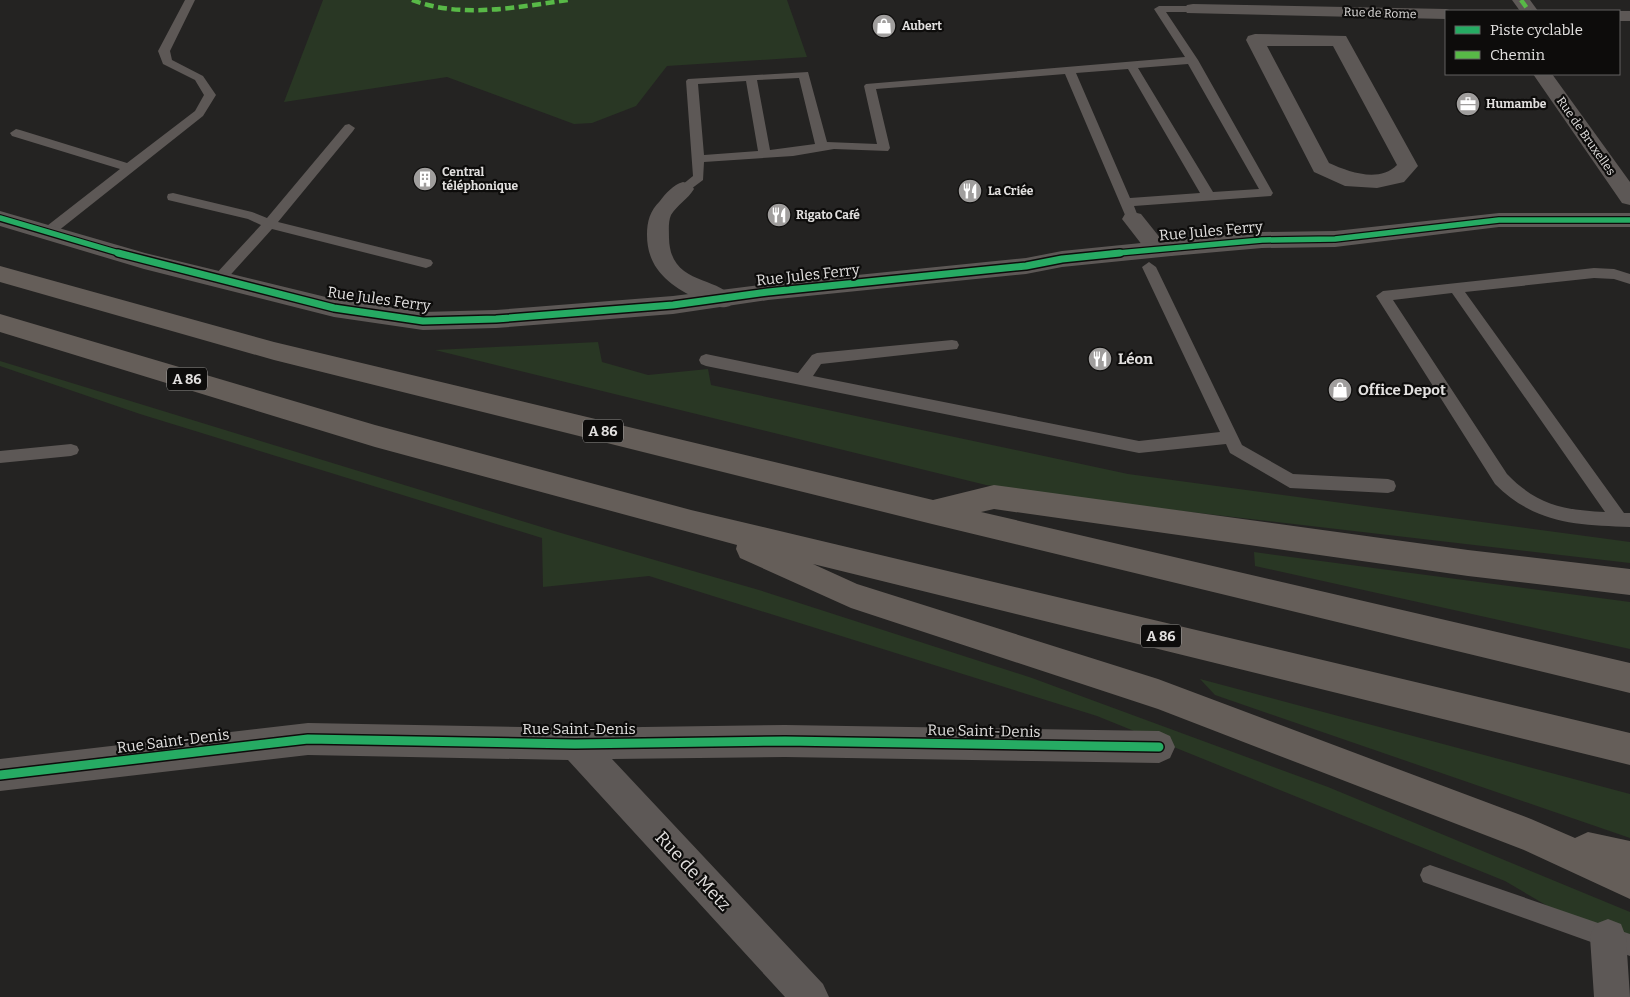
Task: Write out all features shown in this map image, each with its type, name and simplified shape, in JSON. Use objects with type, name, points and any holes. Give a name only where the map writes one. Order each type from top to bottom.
[{"type":"highway","name":"A 86","points":[[0,274],[274,351],[932,512],[1630,678]]},
{"type":"highway","name":"A 86","points":[[0,323],[375,436],[691,522],[1630,749]]},
{"type":"highway","points":[[932,512],[994,497],[1468,563],[1630,582]]},
{"type":"highway","points":[[691,522],[851,595],[1158,694],[1531,836],[1630,880]]},
{"type":"highway","points":[[1531,836],[1630,858]]},
{"type":"street","name":"Rue de Rome","points":[[1193,9],[1445,14]]},
{"type":"street","points":[[1326,11],[1339,40],[1408,166],[1397,177],[1377,181],[1345,179],[1321,168],[1255,40],[1339,40]]},
{"type":"street","name":"Rue de Bruxelles","points":[[1543,75],[1630,198]]},
{"type":"street","points":[[683,189],[660,216],[657,243],[663,264],[671,274],[684,284],[722,300]]},
{"type":"street","points":[[1130,211],[1154,246],[1171,248]]},
{"type":"street","points":[[1110,254],[1128,244],[1130,211]]},
{"type":"street","name":"Rue Jules Ferry","points":[[0,218],[144,261],[219,280],[334,308],[422,321],[505,318],[722,300],[768,292],[922,278],[1110,254],[1262,240],[1335,239],[1499,220],[1630,220]]},
{"type":"street","name":"Rue Jules Ferry","points":[[722,300],[769,303],[1261,256],[1523,237],[1630,236]]},
{"type":"street","name":"Rue Saint-Denis","points":[[0,776],[308,738],[575,744],[785,741],[1159,747]]},
{"type":"street","name":"Rue de Metz","points":[[575,744],[810,997]]},
{"type":"street","points":[[1613,997],[1619,941]]},
{"type":"lane","points":[[48,232],[199,113],[210,95],[199,78],[166,62],[164,51],[190,0]]},
{"type":"lane","points":[[1068,70],[1130,211],[1208,197],[1267,193],[1192,60],[1159,9],[1193,9]]},
{"type":"lane","points":[[698,159],[765,154],[834,145],[884,148],[870,86],[1192,60]]},
{"type":"lane","points":[[1131,65],[1208,197]]},
{"type":"lane","points":[[683,189],[699,177],[692,81],[804,74],[822,147]]},
{"type":"lane","points":[[751,78],[765,154]]},
{"type":"lane","points":[[219,280],[349,128]]},
{"type":"lane","points":[[16,133],[129,168]]},
{"type":"lane","points":[[174,197],[252,216],[268,224],[426,263]]},
{"type":"lane","points":[[1149,267],[1236,449],[1290,481],[1388,486]]},
{"type":"lane","points":[[1625,520],[1558,514],[1523,499],[1501,479],[1383,296],[1594,273],[1614,274],[1630,279]]},
{"type":"lane","points":[[1455,288],[1625,520]]},
{"type":"lane","points":[[802,379],[817,359],[952,346]]},
{"type":"lane","points":[[706,360],[1139,448],[1230,437]]},
{"type":"lane","points":[[0,457],[71,450]]},
{"type":"lane","points":[[1430,874],[1619,941]]},
{"type":"green space","points":[[323,0],[787,0],[807,57],[667,66],[636,106],[592,123],[574,124],[447,77],[284,102]]},
{"type":"green space","points":[[598,342],[602,362],[648,375],[708,369],[711,385],[1128,474],[1630,542],[1630,563],[1104,502],[986,485],[435,350]]},
{"type":"green space","points":[[0,361],[561,533],[759,590],[1032,678],[1328,787],[1630,912],[1630,935],[1556,911],[1505,881],[1097,716],[649,576],[543,587],[542,538],[140,414],[0,366]]},
{"type":"green space","points":[[1254,552],[1630,602],[1630,649],[1255,566]]},
{"type":"green space","points":[[1200,679],[1630,794],[1630,838],[1215,695]]},
{"type":"marked path","points":[[412,0],[428,6],[467,10],[568,0]]},
{"type":"marked path","points":[[1521,0],[1528,10]]},
{"type":"cycle path","points":[[0,218],[144,261],[334,308],[423,321],[496,319],[673,305],[722,300],[768,292],[1026,266],[1062,259],[1262,240],[1335,239],[1499,220],[1630,220]]},
{"type":"cycle path","points":[[0,775],[308,739],[575,744],[785,741],[1159,747]]},
{"type":"place","name":"Aubert","points":[[884,26]]},
{"type":"place","name":"Humambe","points":[[1468,104]]},
{"type":"place","name":"Central téléphonique","points":[[425,179]]},
{"type":"place","name":"La Criée","points":[[970,191]]},
{"type":"place","name":"Rigato Café","points":[[779,215]]},
{"type":"place","name":"Léon","points":[[1100,359]]},
{"type":"place","name":"Office Depot","points":[[1340,390]]}]
